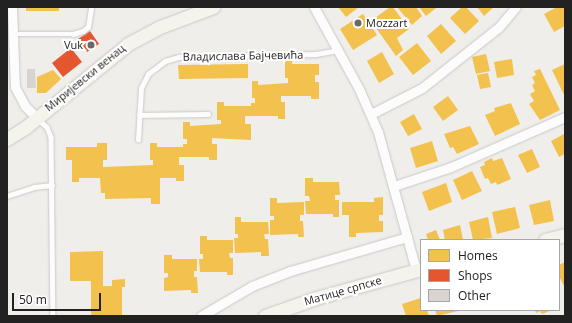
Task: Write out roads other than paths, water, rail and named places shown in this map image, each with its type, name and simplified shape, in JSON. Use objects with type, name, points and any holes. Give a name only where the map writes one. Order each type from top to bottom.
[{"type":"street","points":[[12,7],[15,86],[25,106],[37,118]]},
{"type":"street","name":"Миријевски венац","points":[[7,139],[37,118],[128,44],[160,27],[213,7]]},
{"type":"street","points":[[314,7],[371,114],[394,186],[407,237],[419,269]]},
{"type":"street","points":[[371,114],[422,88],[498,27],[516,7]]},
{"type":"street","points":[[394,186],[451,167],[565,117]]},
{"type":"street","points":[[549,239],[565,235]]},
{"type":"street","points":[[201,316],[252,286],[290,271],[407,237]]},
{"type":"street","name":"Матице српске","points":[[265,316],[316,298],[419,269]]},
{"type":"lane","points":[[12,34],[73,34],[83,31],[88,27],[91,7]]},
{"type":"lane","name":"Владислава Бајчевића","points":[[138,140],[138,115],[144,81],[153,69],[171,58],[316,54],[338,50]]},
{"type":"lane","points":[[138,115],[208,114]]},
{"type":"lane","points":[[37,118],[50,132],[53,316]]},
{"type":"lane","points":[[7,196],[34,187],[52,185]]},
{"type":"place","name":"Mozzart","points":[[358,23]]},
{"type":"place","name":"Vuk","points":[[91,45]]}]
